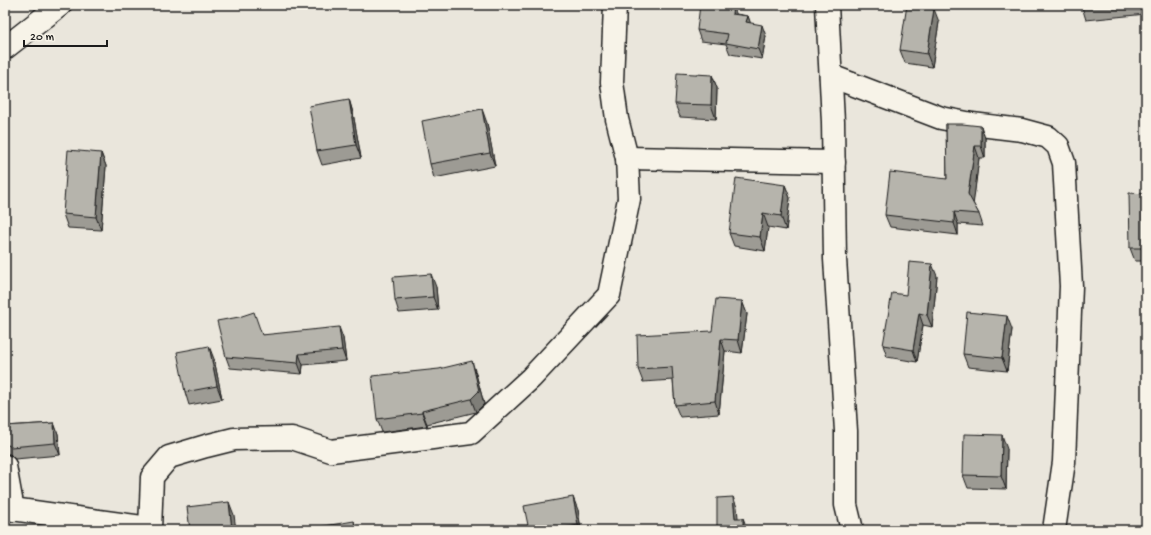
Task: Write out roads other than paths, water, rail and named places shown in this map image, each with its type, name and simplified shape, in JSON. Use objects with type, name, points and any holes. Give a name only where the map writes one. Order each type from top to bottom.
[{"type":"street","points":[[5,48],[60,5]]},
{"type":"street","points":[[5,466],[9,509],[149,529],[152,477],[169,457],[234,439],[292,438],[331,451],[471,432],[531,378],[610,295],[629,199],[627,158],[617,119],[612,82],[615,5]]},
{"type":"street","points":[[828,5],[834,162],[835,259],[846,431],[846,505],[852,530]]},
{"type":"street","points":[[831,76],[941,118],[972,124],[1022,130],[1048,137],[1058,146],[1064,163],[1071,286],[1064,462],[1054,530]]},
{"type":"street","points":[[627,158],[834,162]]}]
